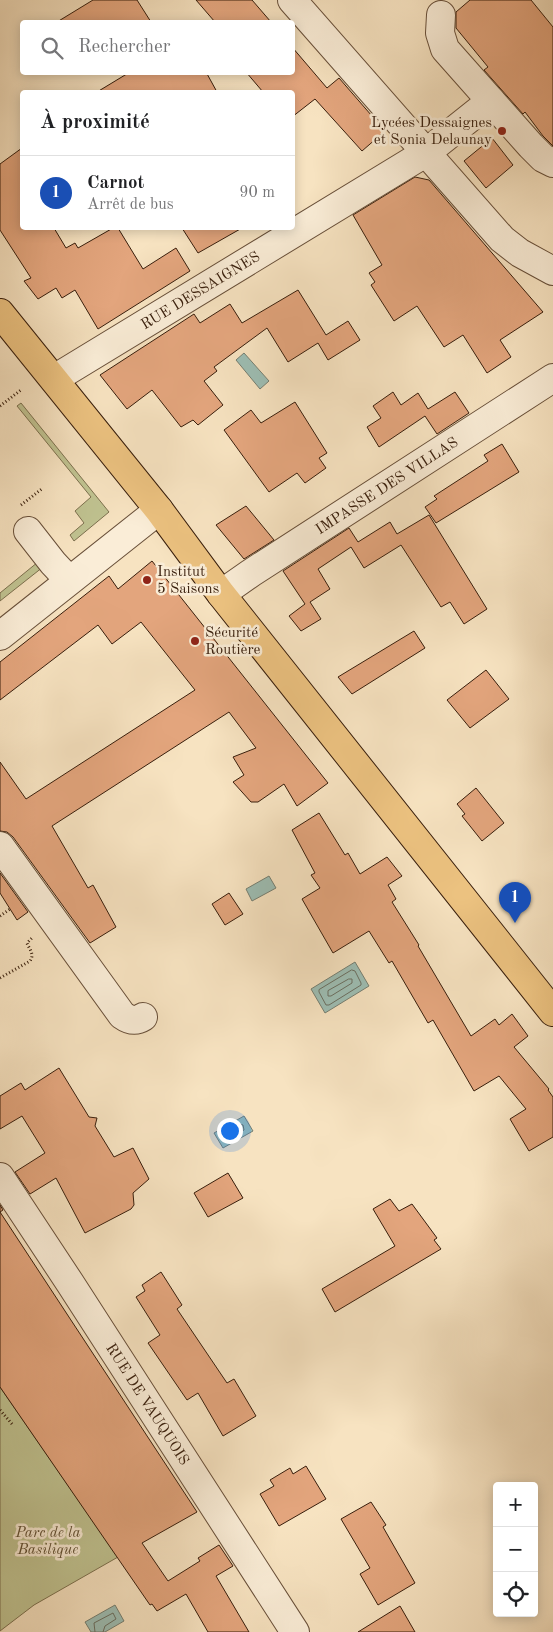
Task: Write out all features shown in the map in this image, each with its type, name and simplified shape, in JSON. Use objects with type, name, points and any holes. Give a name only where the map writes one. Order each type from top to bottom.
[{"type":"main road","points":[[0,313],[159,510],[221,594],[553,1012]]},
{"type":"street","points":[[292,0],[502,239],[520,253],[553,271]]},
{"type":"street","points":[[441,15],[440,33],[445,49],[543,158],[553,163]]},
{"type":"street","name":"RUE DESSAIGNES","points":[[54,379],[426,152],[491,101]]},
{"type":"street","name":"IMPASSE DES VILLAS","points":[[221,594],[553,378]]},
{"type":"street","points":[[0,636],[159,510]]},
{"type":"street","points":[[28,531],[53,564],[69,580]]},
{"type":"street","points":[[0,846],[122,1015],[133,1021],[143,1017]]},
{"type":"street","name":"RUE DE VAUQUOIS","points":[[0,1177],[70,1282],[295,1632]]},
{"type":"path","points":[[0,406],[21,390]]},
{"type":"path","points":[[0,916],[10,909]]},
{"type":"path","points":[[0,978],[30,961],[33,957],[27,941],[53,921]]},
{"type":"path","points":[[0,1410],[12,1424]]},
{"type":"green space","points":[[21,403],[109,512],[74,541],[70,535],[84,523],[75,511],[91,497],[17,406]]},
{"type":"green space","points":[[38,562],[43,567],[0,601],[0,593]]},
{"type":"green space","name":"Parc de la Basilique","points":[[0,1387],[118,1557],[34,1605],[0,1631]]},
{"type":"water","points":[[244,353],[269,381],[260,389],[236,360]]},
{"type":"water","points":[[269,876],[276,888],[252,901],[246,889]]},
{"type":"water","points":[[355,962],[369,986],[325,1013],[311,989]]},
{"type":"water","points":[[244,1116],[253,1131],[223,1148],[214,1133]]},
{"type":"water","points":[[115,1605],[124,1621],[105,1632],[91,1632],[85,1622]]},
{"type":"building","points":[[93,0],[137,0],[150,20],[60,20]]},
{"type":"building","points":[[196,0],[252,0],[269,20],[213,20]]},
{"type":"building","points":[[470,0],[531,0],[553,27],[553,146],[525,112],[523,114],[484,70],[488,67],[456,28],[456,12]]},
{"type":"building","points":[[295,51],[327,88],[339,78],[385,131],[362,151],[315,99],[295,115],[295,90],[261,90],[249,75],[295,75]]},
{"type":"building","points":[[125,75],[208,75],[216,90],[100,90]]},
{"type":"building","points":[[492,138],[513,165],[486,188],[464,161]]},
{"type":"building","points":[[20,149],[20,230],[55,230],[66,248],[75,243],[78,248],[110,230],[119,230],[143,269],[176,248],[190,271],[98,329],[75,290],[62,298],[56,288],[38,299],[24,281],[31,278],[0,230],[0,164]]},
{"type":"building","points":[[415,177],[429,180],[543,312],[500,340],[511,357],[487,373],[463,335],[444,347],[417,306],[394,321],[371,285],[375,282],[369,273],[382,265],[353,215]]},
{"type":"building","points":[[183,230],[238,230],[198,253]]},
{"type":"building","points":[[298,290],[326,335],[348,321],[360,340],[328,360],[318,343],[288,362],[267,328],[214,367],[217,371],[204,381],[223,405],[198,425],[193,420],[181,427],[152,390],[127,409],[100,375],[194,314],[200,323],[230,304],[242,323]]},
{"type":"building","points":[[393,392],[401,405],[418,393],[428,409],[455,392],[469,413],[437,434],[425,416],[379,447],[367,427],[381,418],[373,406]]},
{"type":"building","points":[[295,402],[327,453],[319,458],[326,468],[305,483],[297,473],[269,492],[224,430],[251,410],[261,423]]},
{"type":"building","points":[[502,444],[519,472],[436,523],[425,507],[437,499],[434,496],[488,461],[484,455]]},
{"type":"building","points":[[246,506],[274,540],[244,559],[216,525]]},
{"type":"building","points":[[429,515],[487,609],[464,624],[450,602],[441,607],[401,545],[364,568],[351,547],[318,569],[330,589],[310,602],[321,619],[301,631],[289,616],[305,604],[283,571],[349,528],[358,542],[390,522],[397,534]]},
{"type":"building","points":[[152,561],[328,783],[297,806],[284,784],[258,802],[251,802],[233,782],[244,775],[233,757],[256,748],[229,712],[52,826],[88,888],[93,885],[116,927],[90,943],[13,837],[7,832],[0,831],[0,762],[26,799],[195,690],[141,622],[112,644],[98,625],[0,700],[0,662],[109,576],[118,589]]},
{"type":"building","points":[[414,631],[425,648],[352,694],[338,677]]},
{"type":"building","points":[[486,670],[509,699],[470,728],[447,700]]},
{"type":"building","points":[[476,788],[504,823],[482,841],[462,816],[465,814],[457,804]]},
{"type":"building","points":[[319,813],[345,855],[348,853],[360,874],[387,857],[402,876],[388,885],[396,899],[392,902],[471,1036],[495,1019],[499,1025],[512,1014],[528,1036],[514,1047],[549,1089],[553,1097],[553,1137],[529,1151],[510,1119],[526,1109],[499,1076],[474,1091],[433,1020],[428,1023],[392,961],[389,963],[369,931],[333,953],[302,899],[320,888],[311,875],[315,873],[292,830]]},
{"type":"building","points":[[0,873],[28,912],[17,920],[0,893]]},
{"type":"building","points":[[229,893],[243,914],[225,925],[212,904]]},
{"type":"building","points":[[59,1068],[89,1117],[97,1118],[95,1126],[114,1157],[133,1148],[149,1179],[133,1193],[134,1205],[131,1209],[85,1233],[56,1178],[30,1194],[15,1172],[45,1153],[22,1116],[0,1129],[0,1096],[21,1083],[25,1090]]},
{"type":"building","points":[[228,1173],[243,1198],[208,1217],[194,1193]]},
{"type":"building","points":[[390,1199],[399,1211],[412,1204],[437,1238],[434,1240],[441,1249],[335,1312],[322,1289],[395,1246],[373,1209]]},
{"type":"building","points":[[0,1212],[197,1512],[142,1543],[168,1581],[200,1561],[198,1558],[219,1545],[233,1566],[216,1576],[249,1632],[208,1632],[186,1594],[157,1611],[152,1604],[150,1605],[0,1387]]},
{"type":"building","points":[[161,1272],[182,1305],[177,1309],[227,1383],[234,1379],[256,1416],[223,1436],[198,1393],[187,1400],[148,1343],[160,1335],[136,1297],[145,1291],[142,1285]]},
{"type":"building","points":[[306,1466],[326,1499],[279,1526],[260,1494],[274,1486],[270,1480],[290,1468],[293,1474]]},
{"type":"building","points":[[371,1502],[386,1525],[383,1527],[415,1583],[378,1605],[360,1574],[370,1568],[341,1519]]},
{"type":"building","points":[[400,1606],[415,1632],[358,1632]]},
{"type":"place","name":"Lycées Dessaignes et Sonia Delaunay","points":[[502,131]]},
{"type":"place","name":"Institut 5 Saisons","points":[[147,580]]},
{"type":"place","name":"Sécurité Routière","points":[[195,641]]},
{"type":"place","name":"Carnot","points":[[515,923]]}]
